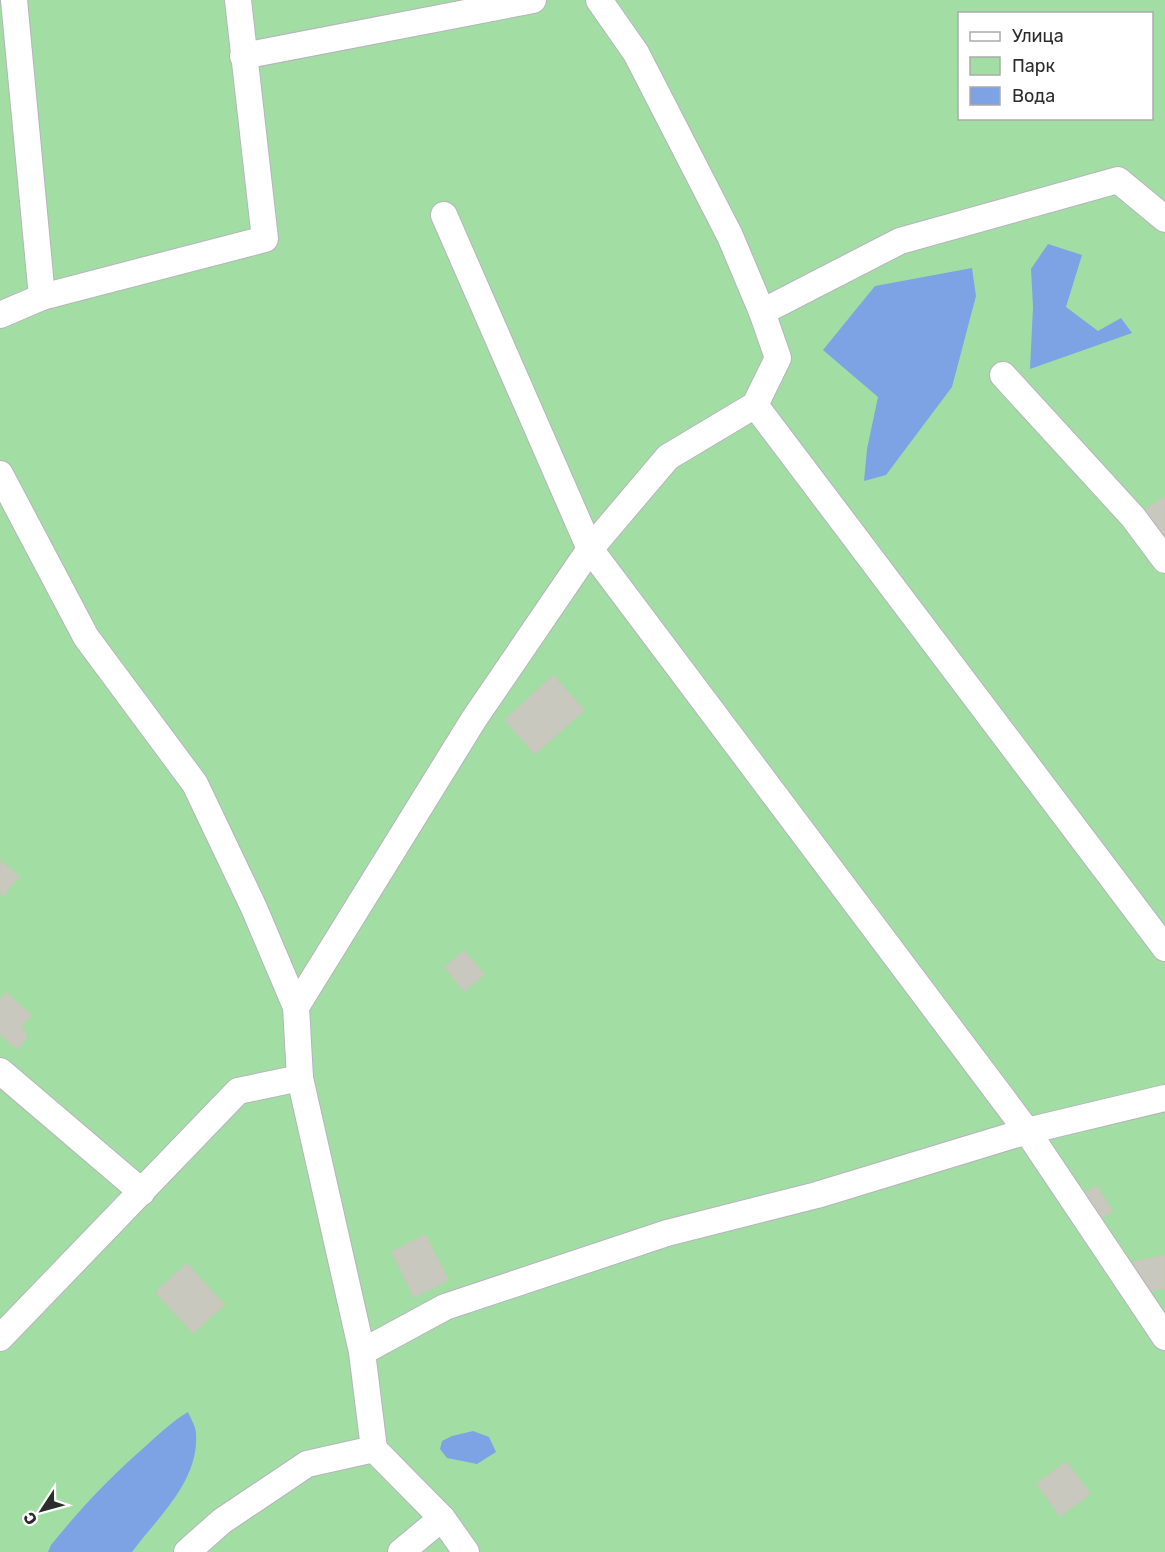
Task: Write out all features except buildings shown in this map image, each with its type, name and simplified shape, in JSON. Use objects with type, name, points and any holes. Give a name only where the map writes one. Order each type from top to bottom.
[{"type":"lane","points":[[14,0],[42,297]]},
{"type":"lane","points":[[0,315],[42,297],[265,239],[238,0]]},
{"type":"lane","points":[[243,56],[534,0]]},
{"type":"lane","points":[[296,1007],[474,719],[590,549],[668,457],[755,405],[778,358],[762,312],[729,236],[636,53],[599,0]]},
{"type":"lane","points":[[762,312],[900,241],[1118,180],[1165,219]]},
{"type":"lane","points":[[444,215],[590,549],[1027,1131],[1165,1337]]},
{"type":"lane","points":[[1003,375],[1133,517],[1165,560]]},
{"type":"lane","points":[[755,405],[1165,948]]},
{"type":"lane","points":[[0,474],[86,637],[195,784],[254,908],[296,1007],[300,1078],[362,1352],[374,1449],[442,1518],[466,1552]]},
{"type":"lane","points":[[0,1071],[142,1192]]},
{"type":"lane","points":[[0,1338],[237,1091],[300,1078]]},
{"type":"lane","points":[[362,1352],[445,1306],[667,1233],[817,1195],[1027,1131],[1165,1098]]},
{"type":"lane","points":[[187,1552],[222,1521],[307,1464],[374,1449]]},
{"type":"lane","points":[[401,1552],[442,1518]]},
{"type":"green space","points":[[0,0],[1165,0],[1165,1552],[0,1552]]},
{"type":"water","points":[[1048,244],[1082,255],[1066,307],[1098,331],[1121,318],[1132,333],[1030,369],[1033,307],[1031,269]]},
{"type":"water","points":[[972,268],[976,296],[952,387],[886,475],[864,481],[867,449],[878,397],[823,350],[875,286]]},
{"type":"water","points":[[188,1412],[196,1434],[191,1467],[175,1498],[132,1552],[48,1552],[62,1531],[109,1480],[162,1431]]},
{"type":"water","points":[[473,1431],[489,1437],[496,1452],[477,1464],[447,1458],[440,1449],[442,1441]]}]
